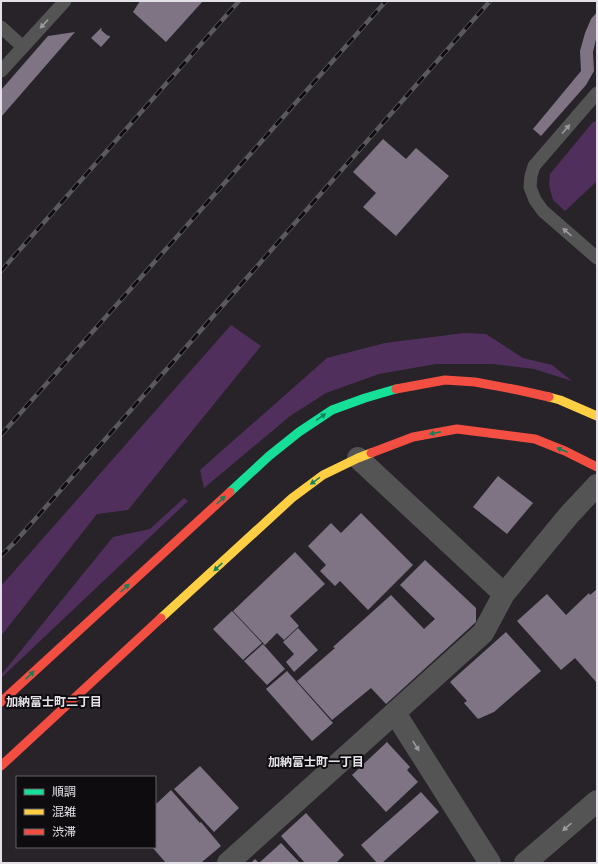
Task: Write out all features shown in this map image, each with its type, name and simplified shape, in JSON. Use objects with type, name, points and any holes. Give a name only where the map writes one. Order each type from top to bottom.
[{"type":"street","points":[[1,702],[269,456],[299,432],[332,410],[365,398],[394,390],[445,380],[475,382],[518,390],[560,400],[597,416]]},
{"type":"street","points":[[1,766],[292,498],[323,475],[358,458],[413,437],[457,429],[535,439],[565,451],[597,467]]},
{"type":"street","points":[[358,458],[504,594]]},
{"type":"street","points":[[228,863],[483,633],[504,594],[569,515],[597,485]]},
{"type":"street","points":[[395,713],[490,863]]},
{"type":"street","points":[[525,863],[597,801]]},
{"type":"lane","points":[[1,71],[65,1]]},
{"type":"lane","points":[[1,27],[23,47]]},
{"type":"lane","points":[[597,93],[534,166],[530,187],[535,200],[543,211],[597,258]]},
{"type":"shaded area","points":[[597,121],[597,181],[565,211],[553,200],[549,185],[550,174],[593,122]]},
{"type":"shaded area","points":[[231,325],[261,346],[128,510],[97,514],[1,636],[1,586]]},
{"type":"shaded area","points":[[464,333],[486,334],[523,358],[552,365],[572,381],[534,369],[493,364],[436,364],[379,374],[326,393],[290,416],[204,488],[200,470],[327,358],[385,343]]},
{"type":"shaded area","points":[[184,498],[188,501],[1,678],[1,675],[113,537],[150,529]]},
{"type":"building","points":[[140,1],[203,1],[166,42],[133,12]]},
{"type":"building","points":[[597,12],[597,35],[593,52],[594,71],[586,85],[541,136],[533,129],[581,71],[580,51],[591,19]]},
{"type":"building","points":[[101,28],[101,30],[110,37],[101,47],[91,38]]},
{"type":"building","points":[[75,32],[1,117],[1,90],[48,36]]},
{"type":"building","points":[[383,139],[406,159],[416,148],[449,176],[396,236],[363,207],[376,193],[353,172]]},
{"type":"building","points":[[498,476],[533,503],[507,534],[473,507]]},
{"type":"building","points":[[361,513],[413,565],[368,610],[340,581],[335,586],[320,571],[326,565],[308,546],[331,523],[341,533]]},
{"type":"building","points":[[295,552],[325,584],[290,616],[299,626],[284,640],[277,633],[265,645],[233,611]]},
{"type":"building","points":[[425,560],[476,608],[476,622],[386,704],[371,688],[332,720],[297,681],[335,648],[333,647],[391,595],[424,629],[435,619],[400,585]]},
{"type":"building","points":[[597,589],[597,683],[575,658],[561,670],[517,621],[547,594],[566,615],[589,593],[590,595]]},
{"type":"building","points":[[232,611],[262,643],[243,660],[213,629]]},
{"type":"building","points":[[298,628],[318,650],[294,672],[286,662],[294,654],[283,642]]},
{"type":"building","points":[[506,632],[541,671],[494,712],[478,719],[464,703],[467,701],[450,682]]},
{"type":"building","points":[[263,644],[285,669],[267,685],[244,661]]},
{"type":"building","points":[[287,671],[333,723],[312,741],[266,689]]},
{"type":"building","points":[[387,742],[410,767],[407,770],[418,782],[386,812],[352,775]]},
{"type":"building","points":[[200,766],[239,808],[214,832],[174,789]]},
{"type":"building","points":[[171,790],[221,846],[202,862],[203,863],[166,863],[153,848],[156,848],[156,804]]},
{"type":"building","points":[[421,792],[439,812],[382,863],[377,863],[361,845]]},
{"type":"building","points":[[306,813],[344,855],[336,863],[305,863],[281,836]]},
{"type":"building","points":[[281,843],[300,863],[259,863]]},
{"type":"building","points":[[255,859],[259,863],[251,863]]},
{"type":"railway","points":[[1,271],[239,1]]},
{"type":"railway","points":[[1,435],[386,1]]},
{"type":"railway","points":[[1,556],[15,542],[490,1]]},
{"type":"traffic: fast","points":[[230,492],[269,456],[299,432],[332,410],[396,389]]},
{"type":"traffic: slow","points":[[549,397],[560,400],[597,416]]},
{"type":"traffic: slow","points":[[161,618],[292,498],[323,475],[371,453]]},
{"type":"traffic: jam","points":[[396,389],[445,380],[475,382],[549,397]]},
{"type":"traffic: jam","points":[[371,453],[413,437],[457,429],[535,439],[565,451],[597,467]]},
{"type":"traffic: jam","points":[[1,702],[230,492]]},
{"type":"traffic: jam","points":[[1,766],[161,618]]},
{"type":"district","name":"加納富士町二丁目","points":[[54,701]]},
{"type":"district","name":"加納富士町一丁目","points":[[316,761]]}]
